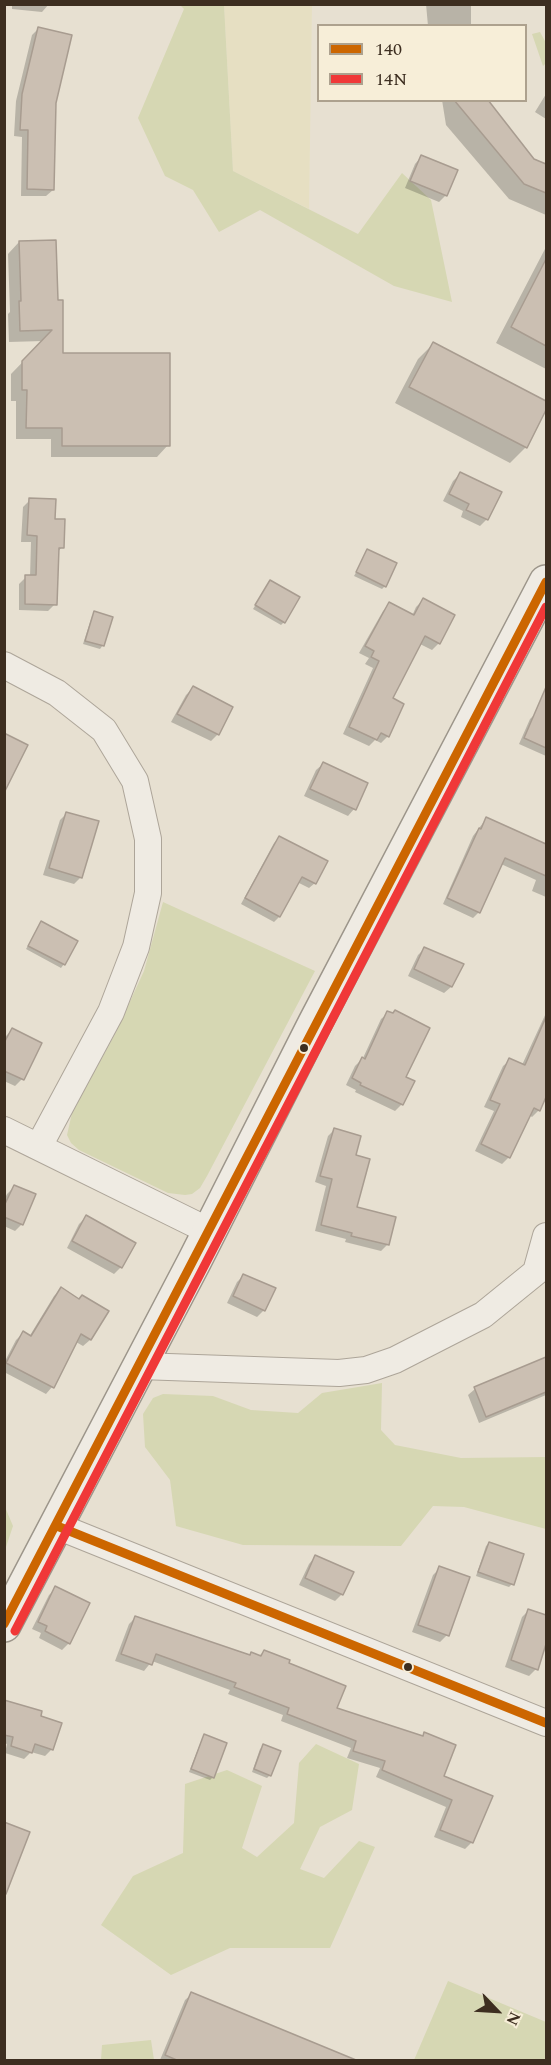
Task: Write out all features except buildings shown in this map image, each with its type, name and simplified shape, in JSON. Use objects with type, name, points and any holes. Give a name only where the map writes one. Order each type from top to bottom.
[{"type":"main road","points":[[4,1625],[140,1366],[341,972],[546,582]]},
{"type":"street","points":[[4,665],[57,693],[104,730],[135,781],[148,840],[148,893],[136,947],[111,1012],[39,1146]]},
{"type":"street","points":[[4,1130],[209,1231]]},
{"type":"street","points":[[140,1366],[339,1373],[366,1370],[394,1360],[483,1315],[541,1273],[546,1236]]},
{"type":"street","points":[[57,1526],[546,1723]]},
{"type":"shaded area","points":[[224,5],[312,5],[309,209],[233,171]]},
{"type":"green space","points":[[180,5],[224,5],[233,171],[358,234],[402,173],[431,200],[452,302],[394,286],[260,210],[219,232],[193,190],[165,176],[138,118],[184,9]]},
{"type":"green space","points":[[540,32],[546,43],[546,63],[543,66],[532,34]]},
{"type":"green space","points":[[163,902],[315,971],[207,1176],[200,1188],[192,1194],[185,1195],[168,1193],[79,1150],[71,1143],[67,1135],[72,1113],[115,1034],[144,971]]},
{"type":"green space","points":[[382,1383],[381,1430],[395,1445],[461,1458],[546,1457],[546,1529],[464,1507],[433,1506],[401,1546],[243,1545],[176,1526],[170,1480],[145,1447],[143,1414],[153,1398],[163,1394],[213,1396],[251,1410],[298,1413],[322,1393]]},
{"type":"green space","points":[[5,1507],[13,1526],[6,1547],[4,1547]]},
{"type":"green space","points":[[316,1744],[359,1764],[352,1810],[320,1827],[300,1869],[324,1878],[359,1841],[375,1847],[330,1948],[230,1948],[171,1975],[101,1925],[133,1876],[183,1853],[185,1784],[227,1770],[262,1786],[242,1848],[257,1857],[294,1823],[299,1763]]},
{"type":"green space","points":[[448,1981],[546,2022],[546,2060],[414,2060]]},
{"type":"green space","points":[[151,2040],[154,2060],[101,2060],[102,2045]]},
{"type":"transit line","name":"140","points":[[4,1624],[546,582]]},
{"type":"transit line","name":"14N","points":[[15,1631],[546,607]]},
{"type":"transit line","name":"140","points":[[57,1526],[546,1723]]}]
